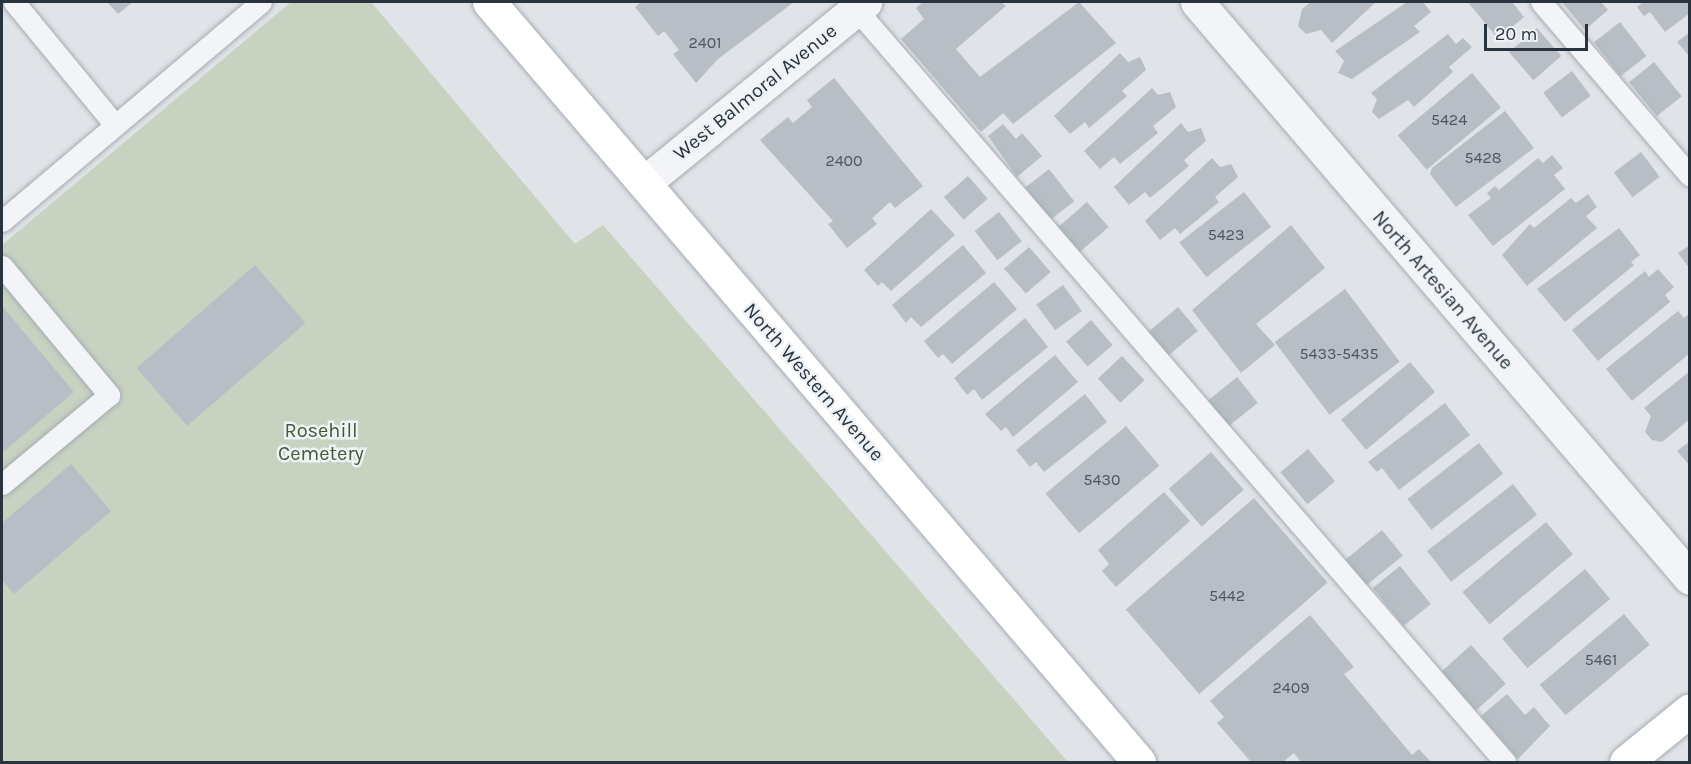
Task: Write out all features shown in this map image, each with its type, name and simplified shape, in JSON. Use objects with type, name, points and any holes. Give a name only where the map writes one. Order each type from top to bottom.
[{"type":"main road","name":"North Western Avenue","points":[[489,2],[1139,762]]},
{"type":"main road","points":[[1626,762],[1689,710]]},
{"type":"street","name":"North Artesian Avenue","points":[[1197,2],[1689,578]]},
{"type":"street","name":"West Balmoral Avenue","points":[[644,183],[861,5]]},
{"type":"lane","points":[[15,2],[115,125]]},
{"type":"lane","points":[[2,221],[261,2]]},
{"type":"lane","points":[[1540,2],[1689,176]]},
{"type":"lane","points":[[861,5],[1505,762]]},
{"type":"lane","points":[[2,266],[109,395],[2,484]]},
{"type":"green space","name":"Rosehill Cemetery","points":[[291,2],[371,2],[575,244],[603,225],[1068,762],[2,762],[2,245]]},
{"type":"building","points":[[107,2],[133,2],[118,14]]},
{"type":"building","points":[[641,2],[794,2],[718,59],[696,83],[673,54],[679,50],[664,31],[658,36],[635,7]]},
{"type":"building","points":[[923,2],[1001,2],[1006,6],[956,49],[980,77],[1079,2],[1116,43],[1013,124],[1003,113],[981,132],[901,39],[924,19],[916,8]]},
{"type":"building","points":[[1311,2],[1376,2],[1332,43],[1321,30],[1306,34],[1298,26],[1302,9]]},
{"type":"building","points":[[1407,2],[1423,2],[1431,12],[1414,26],[1420,32],[1352,79],[1338,73],[1344,61],[1335,51]]},
{"type":"building","points":[[1468,2],[1512,2],[1524,17],[1498,39]]},
{"type":"building","points":[[1562,2],[1601,2],[1608,10],[1585,30]]},
{"type":"building","points":[[1643,2],[1690,2],[1690,13],[1665,32],[1650,12],[1644,16],[1637,7]]},
{"type":"building","points":[[1620,22],[1646,56],[1620,76],[1594,42]]},
{"type":"building","points":[[1537,28],[1561,56],[1533,80],[1509,52]]},
{"type":"building","points":[[1690,32],[1690,57],[1677,42]]},
{"type":"building","points":[[1448,34],[1456,44],[1463,38],[1472,47],[1449,67],[1453,72],[1414,107],[1408,100],[1379,119],[1372,112],[1377,99],[1371,93]]},
{"type":"building","points":[[1120,53],[1128,62],[1140,57],[1146,70],[1122,91],[1127,96],[1089,128],[1085,122],[1070,134],[1054,116]]},
{"type":"building","points":[[1654,62],[1682,96],[1657,116],[1629,82]]},
{"type":"building","points":[[1572,71],[1591,96],[1562,117],[1543,93]]},
{"type":"building","points":[[1472,73],[1501,107],[1427,170],[1398,135]]},
{"type":"building","points":[[834,78],[923,186],[895,208],[890,202],[872,218],[877,224],[847,248],[828,224],[833,221],[760,140],[788,117],[793,123],[812,107],[807,100]]},
{"type":"building","points":[[1152,88],[1158,95],[1170,92],[1176,107],[1153,126],[1158,133],[1120,164],[1114,157],[1100,169],[1084,151]]},
{"type":"building","points":[[1505,111],[1534,148],[1456,207],[1430,174],[1432,168]]},
{"type":"building","points":[[1181,123],[1188,132],[1201,128],[1206,141],[1184,160],[1189,166],[1150,198],[1145,192],[1129,205],[1114,187]]},
{"type":"building","points":[[1003,124],[1016,139],[1022,133],[1042,156],[1017,177],[988,136]]},
{"type":"building","points":[[1641,152],[1660,177],[1633,197],[1614,172]]},
{"type":"building","points":[[1552,155],[1563,168],[1554,175],[1565,189],[1493,246],[1468,215],[1491,198],[1487,193],[1495,186],[1499,190],[1538,158],[1543,163]]},
{"type":"building","points":[[1212,158],[1220,167],[1231,164],[1238,177],[1215,197],[1219,202],[1180,234],[1175,228],[1160,240],[1145,221]]},
{"type":"building","points":[[1049,169],[1074,201],[1051,220],[1025,187]]},
{"type":"building","points":[[968,176],[988,199],[964,220],[944,197]]},
{"type":"building","points":[[1244,192],[1271,227],[1206,277],[1179,242]]},
{"type":"building","points":[[1588,194],[1597,207],[1586,216],[1597,228],[1527,286],[1502,255],[1530,224],[1534,228],[1571,198],[1576,203]]},
{"type":"building","points":[[1087,202],[1109,227],[1080,252],[1058,227]]},
{"type":"building","points":[[931,209],[955,235],[891,291],[882,282],[878,286],[864,270]]},
{"type":"building","points":[[999,212],[1022,241],[997,260],[975,231]]},
{"type":"building","points":[[1291,225],[1325,268],[1256,324],[1275,345],[1241,373],[1192,310]]},
{"type":"building","points":[[1619,228],[1640,255],[1631,262],[1634,265],[1565,322],[1537,289]]},
{"type":"building","points":[[963,245],[986,273],[921,327],[911,317],[906,323],[892,305]]},
{"type":"building","points":[[1690,245],[1690,269],[1678,253]]},
{"type":"building","points":[[1029,247],[1051,272],[1026,294],[1004,269]]},
{"type":"building","points":[[255,265],[306,323],[187,426],[137,368]]},
{"type":"building","points":[[1658,269],[1674,287],[1665,295],[1670,302],[1598,361],[1572,330],[1645,271],[1649,277]]},
{"type":"building","points":[[994,282],[1017,309],[952,364],[943,354],[938,358],[924,341]]},
{"type":"building","points":[[1063,285],[1082,311],[1055,330],[1036,304]]},
{"type":"building","points":[[1345,289],[1400,362],[1329,415],[1275,342]]},
{"type":"building","points":[[2,306],[74,392],[2,453]]},
{"type":"building","points":[[1178,307],[1198,331],[1167,356],[1147,333]]},
{"type":"building","points":[[1678,311],[1684,318],[1690,313],[1690,353],[1632,401],[1606,369]]},
{"type":"building","points":[[1025,318],[1048,347],[982,400],[974,389],[967,395],[954,378]]},
{"type":"building","points":[[1091,320],[1113,345],[1088,367],[1066,342]]},
{"type":"building","points":[[1055,355],[1078,382],[1013,437],[1006,427],[1001,431],[985,414]]},
{"type":"building","points":[[1122,356],[1145,380],[1120,403],[1098,379]]},
{"type":"building","points":[[1410,362],[1435,392],[1366,450],[1341,420]]},
{"type":"building","points":[[1690,371],[1690,419],[1662,442],[1652,440],[1645,432],[1651,416],[1644,408]]},
{"type":"building","points":[[1237,377],[1258,403],[1228,427],[1207,401]]},
{"type":"building","points":[[1085,394],[1107,422],[1044,472],[1036,462],[1030,467],[1016,450]]},
{"type":"building","points":[[1445,403],[1470,435],[1399,490],[1382,468],[1377,472],[1368,462]]},
{"type":"building","points":[[1126,426],[1159,466],[1079,533],[1046,493]]},
{"type":"building","points":[[1690,441],[1690,466],[1677,451]]},
{"type":"building","points":[[1479,443],[1503,474],[1431,530],[1407,499]]},
{"type":"building","points":[[1308,449],[1335,481],[1307,504],[1280,472]]},
{"type":"building","points":[[1211,452],[1244,490],[1202,526],[1169,489]]},
{"type":"building","points":[[71,464],[111,511],[14,594],[2,580],[2,523]]},
{"type":"building","points":[[1513,484],[1537,515],[1451,582],[1427,551]]},
{"type":"building","points":[[1164,492],[1190,521],[1116,587],[1102,571],[1109,564],[1098,550]]},
{"type":"building","points":[[1254,498],[1327,583],[1199,694],[1126,610]]},
{"type":"building","points":[[1546,522],[1573,554],[1489,624],[1463,592]]},
{"type":"building","points":[[1382,530],[1403,556],[1366,585],[1345,560]]},
{"type":"building","points":[[1400,566],[1431,604],[1404,626],[1373,588]]},
{"type":"building","points":[[1585,569],[1610,599],[1527,668],[1502,638]]},
{"type":"building","points":[[1624,614],[1650,645],[1565,715],[1540,685]]},
{"type":"building","points":[[1310,615],[1354,667],[1344,674],[1412,755],[1419,749],[1431,762],[1301,762],[1294,753],[1283,762],[1251,762],[1217,723],[1224,717],[1210,701]]},
{"type":"building","points":[[1471,645],[1506,684],[1476,710],[1441,672]]},
{"type":"building","points":[[1507,694],[1525,715],[1534,707],[1550,726],[1518,759],[1481,716]]}]
